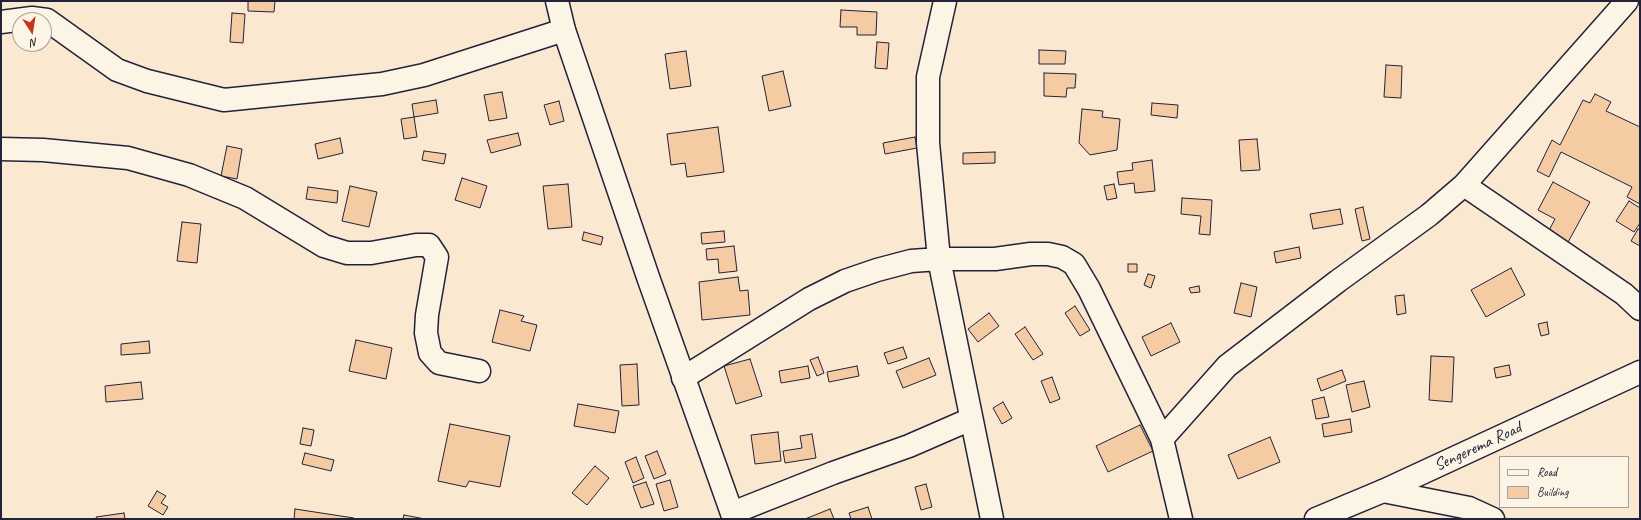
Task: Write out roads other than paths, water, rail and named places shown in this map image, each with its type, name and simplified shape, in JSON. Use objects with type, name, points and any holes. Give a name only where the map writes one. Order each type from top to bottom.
[{"type":"street","points":[[557,1],[564,30],[683,378],[733,516],[833,473],[909,446],[971,419]]},
{"type":"street","points":[[945,1],[928,77],[928,143],[939,259],[992,519]]},
{"type":"street","points":[[1162,440],[1227,366],[1338,280],[1428,215],[1464,185],[1627,1]]},
{"type":"street","points":[[1,22],[32,18],[47,20],[118,70],[146,81],[224,100],[382,84],[424,75],[564,30]]},
{"type":"street","points":[[1,149],[42,150],[128,158],[189,175],[245,198],[324,246],[347,253],[371,253],[416,245],[429,245],[437,258],[427,315],[426,333],[430,353],[439,363],[479,371]]},
{"type":"street","points":[[1464,185],[1624,294],[1640,309]]},
{"type":"street","points":[[683,378],[809,300],[845,282],[877,270],[911,261],[939,259],[995,259],[1031,254],[1048,254],[1062,257],[1074,264],[1089,288],[1162,440],[1181,519]]},
{"type":"street","name":"Sengerema Road","points":[[1316,519],[1383,491],[1640,372]]},
{"type":"street","points":[[1383,491],[1469,508],[1493,519]]}]
